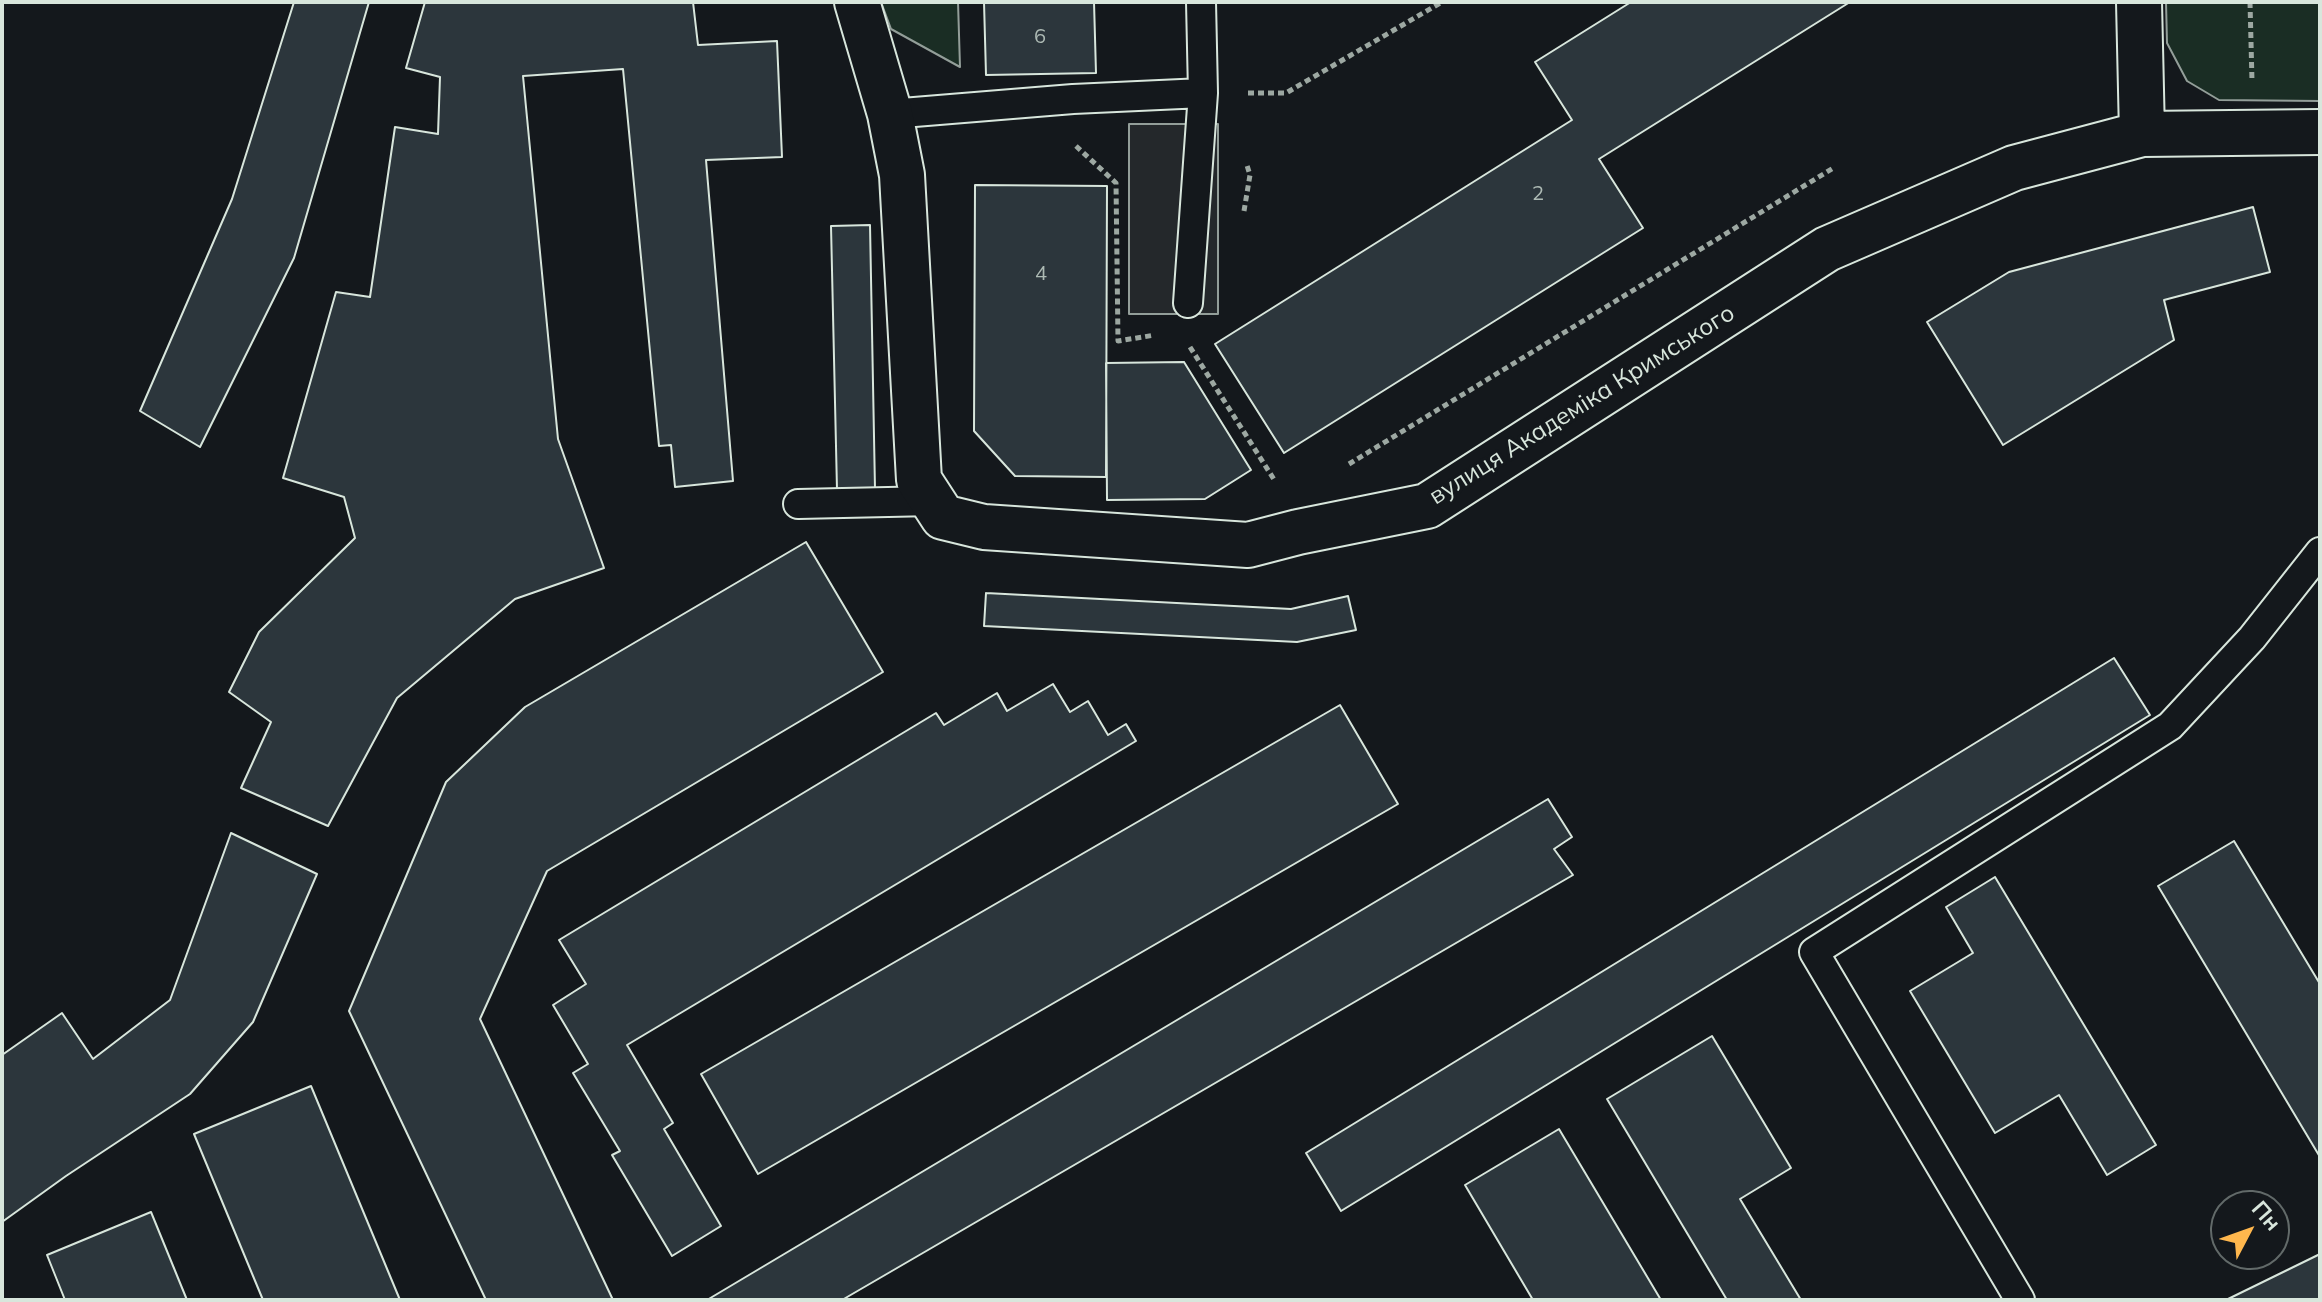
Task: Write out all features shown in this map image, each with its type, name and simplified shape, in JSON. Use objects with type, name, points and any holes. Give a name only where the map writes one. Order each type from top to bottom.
[{"type":"street","points":[[857,2],[890,114],[902,175],[919,480],[933,501]]},
{"type":"street","points":[[2139,2],[2142,134]]},
{"type":"street","name":"вулиця Академіка Кримського","points":[[933,501],[943,517],[984,527],[1248,545],[1427,506],[1827,249],[2014,168],[2142,134],[2320,132]]},
{"type":"lane","points":[[1188,303],[1203,93],[1201,2]]},
{"type":"lane","points":[[890,114],[1073,99],[1203,93]]},
{"type":"lane","points":[[798,504],[933,501]]},
{"type":"lane","points":[[2020,1300],[1814,952],[2170,726],[2252,638],[2320,552]]},
{"type":"path","points":[[1203,93],[1286,93],[1442,2]]},
{"type":"path","points":[[2250,2],[2254,132]]},
{"type":"path","points":[[1073,143],[1116,183],[1118,341],[1164,333]]},
{"type":"path","points":[[1241,148],[1250,175],[1243,220]]},
{"type":"path","points":[[1348,464],[1835,167]]},
{"type":"path","points":[[1188,303],[1187,342],[1292,507],[1298,532]]},
{"type":"green space","points":[[881,2],[958,2],[960,67],[891,29]]},
{"type":"green space","points":[[2166,2],[2320,2],[2320,101],[2219,100],[2187,81],[2167,43]]},
{"type":"shaded area","points":[[1129,124],[1218,124],[1218,314],[1129,314]]},
{"type":"building","points":[[294,2],[369,2],[294,258],[200,447],[140,411],[232,199]]},
{"type":"building","points":[[425,2],[693,2],[698,45],[777,41],[782,157],[706,160],[733,481],[675,487],[671,445],[659,446],[623,69],[523,76],[558,439],[604,568],[515,599],[397,698],[328,826],[241,788],[271,722],[229,692],[259,632],[355,538],[344,497],[283,478],[336,292],[370,297],[395,127],[438,134],[440,77],[406,68]]},
{"type":"building","points":[[984,2],[1094,2],[1096,73],[986,75]]},
{"type":"building","points":[[1631,2],[1850,2],[1599,159],[1643,228],[1284,453],[1215,344],[1572,120],[1535,62]]},
{"type":"building","points":[[975,185],[1107,186],[1106,477],[1015,476],[974,431]]},
{"type":"building","points":[[2253,207],[2270,272],[2164,300],[2174,340],[2003,445],[1927,322],[2009,272]]},
{"type":"building","points":[[870,225],[875,489],[837,490],[831,226]]},
{"type":"building","points":[[1184,362],[1251,470],[1205,499],[1107,500],[1106,363]]},
{"type":"building","points":[[806,542],[883,672],[547,871],[480,1019],[613,1300],[486,1300],[349,1011],[446,782],[525,707]]},
{"type":"building","points":[[986,593],[1291,609],[1348,596],[1356,630],[1297,642],[984,626]]},
{"type":"building","points":[[2114,658],[2150,715],[1341,1211],[1306,1153]]},
{"type":"building","points":[[1053,684],[1070,712],[1088,701],[1108,735],[1126,724],[1136,741],[627,1045],[673,1123],[664,1129],[721,1226],[672,1256],[612,1155],[620,1151],[573,1073],[588,1064],[553,1005],[586,984],[559,940],[936,713],[944,725],[997,693],[1007,711]]},
{"type":"building","points":[[1340,705],[1398,804],[758,1174],[701,1074]]},
{"type":"building","points":[[1548,799],[1572,837],[1554,849],[1573,875],[842,1300],[707,1300]]},
{"type":"building","points":[[231,833],[317,874],[253,1022],[190,1094],[2,1222],[2,1055],[62,1013],[93,1059],[170,1000]]},
{"type":"building","points":[[2234,841],[2320,984],[2320,1157],[2158,886]]},
{"type":"building","points":[[1995,877],[2156,1145],[2107,1175],[2059,1095],[1995,1133],[1910,991],[1973,953],[1946,907]]},
{"type":"building","points":[[1712,1036],[1791,1168],[1740,1199],[1801,1300],[1727,1300],[1607,1099]]},
{"type":"building","points":[[311,1086],[400,1300],[263,1300],[194,1134]]},
{"type":"building","points":[[1559,1129],[1661,1300],[1533,1300],[1465,1185]]},
{"type":"building","points":[[151,1212],[187,1300],[65,1300],[47,1255]]},
{"type":"building","points":[[2320,1254],[2320,1300],[2226,1300],[2290,1270]]}]
